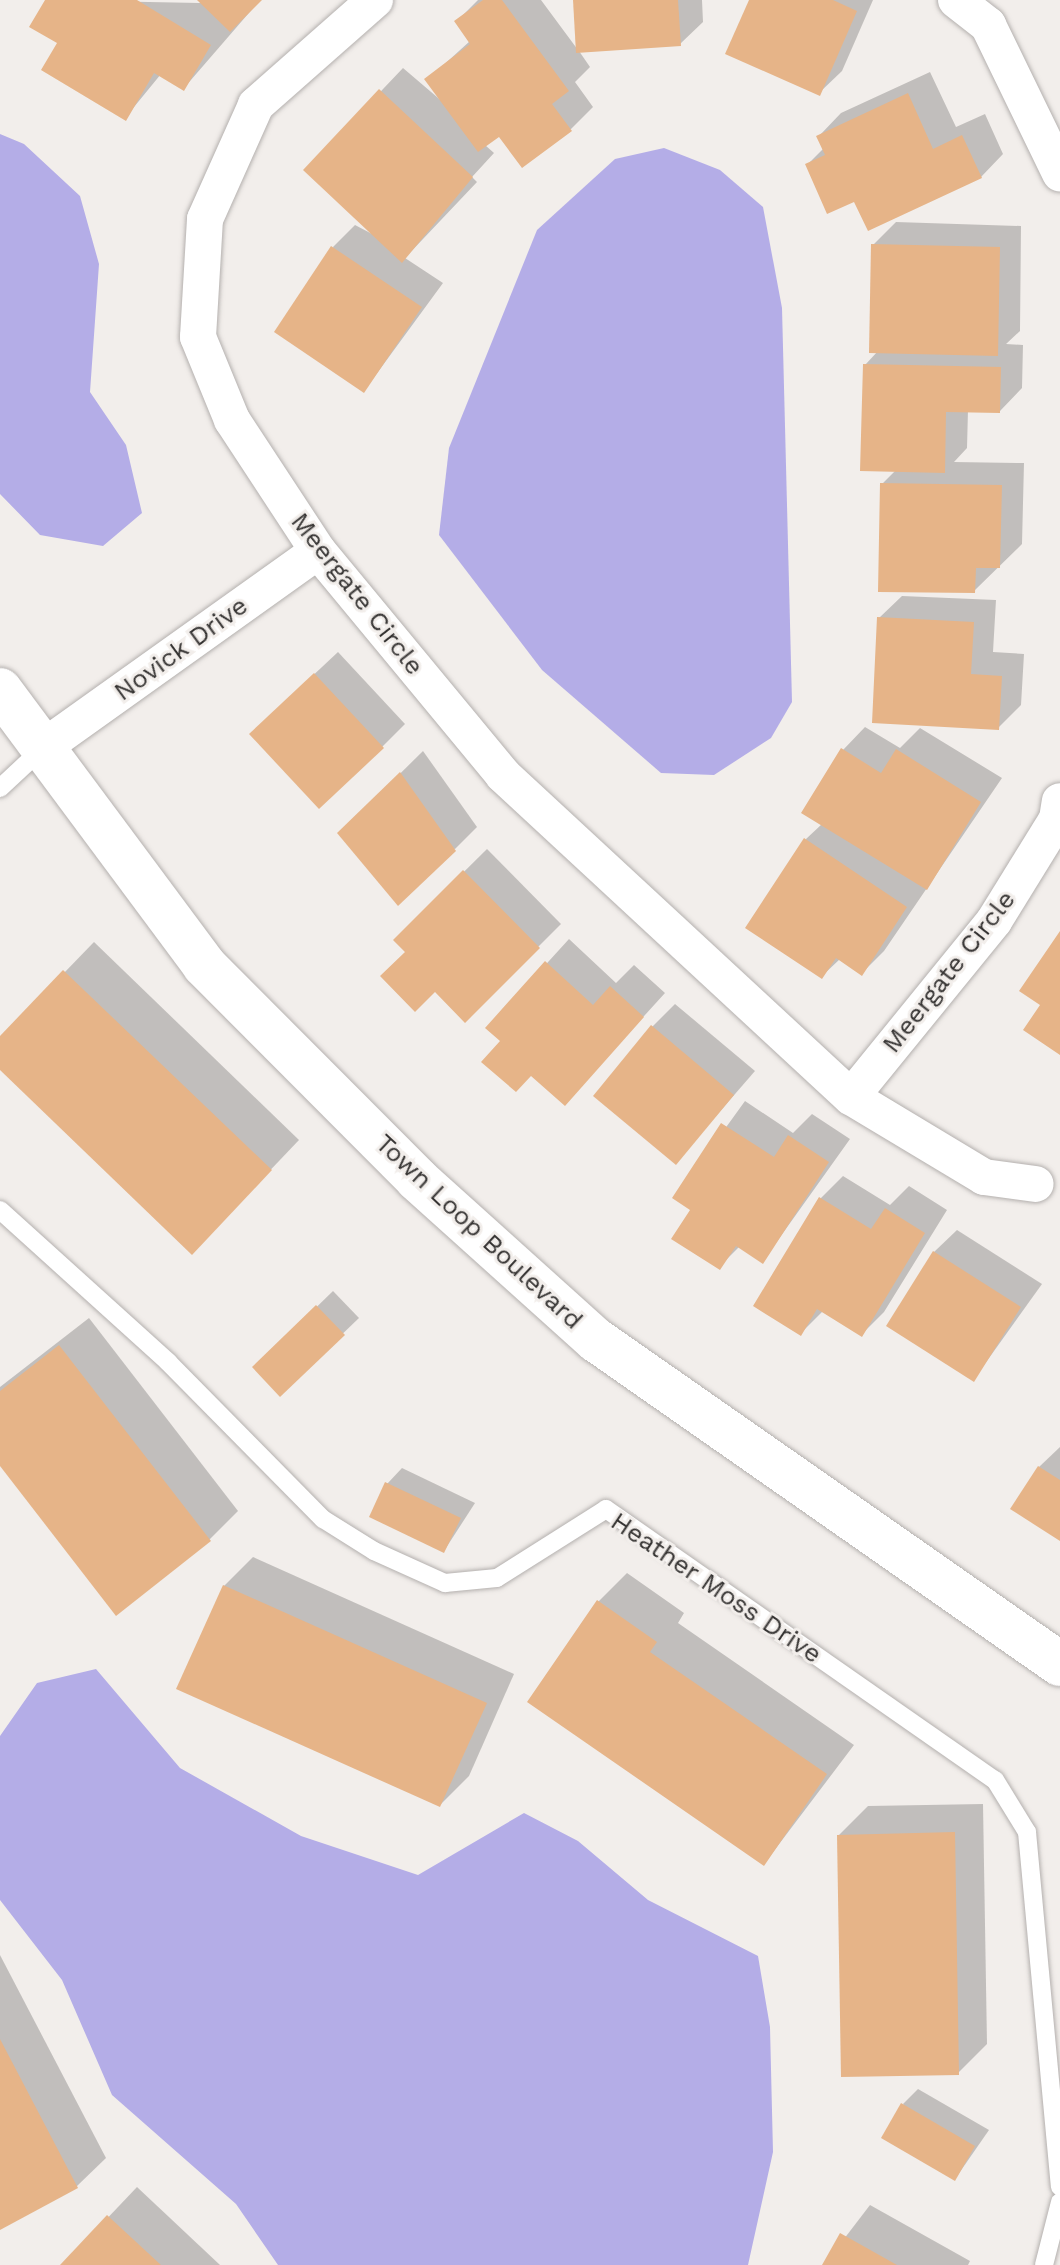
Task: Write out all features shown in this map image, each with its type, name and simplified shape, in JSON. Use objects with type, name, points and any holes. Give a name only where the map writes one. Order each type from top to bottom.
[{"type":"street","name":"Meergate Circle","points":[[375,0],[256,105],[205,219],[198,337],[232,420],[318,551],[503,775],[851,1097],[984,1177],[1036,1184]]},
{"type":"street","points":[[956,0],[988,25],[1060,173]]},
{"type":"street","name":"Novick Drive","points":[[45,746],[318,551]]},
{"type":"street","name":"Town Loop Boulevard","points":[[0,690],[45,746],[204,965],[417,1179],[596,1340],[1060,1664]]},
{"type":"street","name":"Meergate Circle","points":[[851,1097],[994,921],[1057,819],[1060,801]]},
{"type":"lane","points":[[0,788],[45,746]]},
{"type":"lane","name":"Heather Moss Drive","points":[[0,1210],[168,1362],[323,1519],[374,1551],[445,1583],[497,1578],[606,1509],[995,1780],[1027,1832],[1060,2186]]},
{"type":"lane","points":[[1044,2265],[1060,2202]]},
{"type":"shaded area","points":[[0,134],[24,144],[80,196],[99,264],[90,392],[126,445],[142,513],[103,546],[40,535],[0,494]]},
{"type":"shaded area","points":[[664,148],[720,170],[763,207],[782,308],[792,702],[771,738],[714,775],[661,773],[542,670],[439,535],[449,448],[537,230],[615,159]]},
{"type":"shaded area","points":[[96,1669],[180,1768],[301,1836],[418,1875],[524,1813],[578,1841],[648,1900],[758,1956],[770,2027],[773,2152],[748,2265],[278,2265],[236,2204],[112,2095],[62,1980],[0,1900],[0,1736],[37,1683]]},
{"type":"building","points":[[45,0],[137,0],[211,45],[184,91],[154,73],[126,121],[41,70],[57,43],[29,27]]},
{"type":"building","points":[[197,0],[262,0],[230,32]]},
{"type":"building","points":[[483,0],[502,0],[569,91],[552,104],[572,131],[522,168],[499,137],[478,152],[424,79],[470,44],[454,21]]},
{"type":"building","points":[[573,0],[678,0],[681,46],[576,53]]},
{"type":"building","points":[[749,0],[833,0],[857,11],[820,96],[725,54]]},
{"type":"building","points":[[379,89],[473,177],[402,263],[303,170]]},
{"type":"building","points":[[908,93],[933,149],[962,135],[982,178],[868,231],[854,202],[827,214],[805,164],[825,155],[816,136]]},
{"type":"building","points":[[871,244],[1000,247],[998,356],[869,353]]},
{"type":"building","points":[[331,246],[422,307],[364,393],[274,332]]},
{"type":"building","points":[[863,364],[1001,367],[1000,413],[946,412],[945,473],[860,471]]},
{"type":"building","points":[[880,483],[1002,485],[1000,568],[976,568],[975,593],[878,592]]},
{"type":"building","points":[[877,617],[974,622],[971,674],[1002,676],[999,730],[872,723]]},
{"type":"building","points":[[314,673],[384,748],[319,809],[249,734]]},
{"type":"building","points":[[841,748],[881,773],[896,749],[981,802],[927,890],[801,813]]},
{"type":"building","points":[[400,772],[456,851],[398,906],[337,833]]},
{"type":"building","points":[[804,838],[907,907],[862,976],[836,958],[822,979],[745,928]]},
{"type":"building","points":[[463,870],[540,948],[465,1023],[435,992],[415,1012],[380,976],[405,952],[393,940]]},
{"type":"building","points":[[1060,931],[1060,1055],[1023,1030],[1040,1005],[1019,991]]},
{"type":"building","points":[[545,961],[593,1005],[610,986],[644,1017],[565,1106],[531,1076],[516,1092],[481,1062],[500,1041],[485,1028]]},
{"type":"building","points":[[63,970],[272,1170],[192,1255],[0,1070],[0,1036]]},
{"type":"building","points":[[651,1025],[734,1095],[676,1165],[593,1096]]},
{"type":"building","points":[[721,1123],[774,1157],[788,1135],[829,1162],[763,1264],[736,1246],[720,1270],[671,1239],[690,1210],[672,1198]]},
{"type":"building","points":[[819,1197],[871,1229],[885,1208],[925,1233],[862,1337],[817,1309],[801,1336],[753,1306]]},
{"type":"building","points":[[933,1251],[1021,1307],[974,1382],[886,1326]]},
{"type":"building","points":[[316,1305],[345,1335],[280,1397],[252,1367]]},
{"type":"building","points":[[59,1345],[211,1541],[116,1616],[0,1466],[0,1391]]},
{"type":"building","points":[[1038,1466],[1060,1480],[1060,1541],[1010,1509]]},
{"type":"building","points":[[385,1482],[461,1518],[444,1553],[369,1517]]},
{"type":"building","points":[[223,1585],[487,1703],[440,1807],[176,1689]]},
{"type":"building","points":[[597,1600],[657,1642],[650,1652],[827,1774],[764,1866],[527,1702]]},
{"type":"building","points":[[955,1832],[959,2075],[841,2077],[837,1835]]},
{"type":"building","points":[[0,2039],[78,2188],[0,2230]]},
{"type":"building","points":[[901,2103],[975,2146],[955,2181],[881,2138]]},
{"type":"building","points":[[107,2215],[161,2265],[60,2265]]},
{"type":"building","points":[[840,2233],[897,2265],[822,2265]]}]
